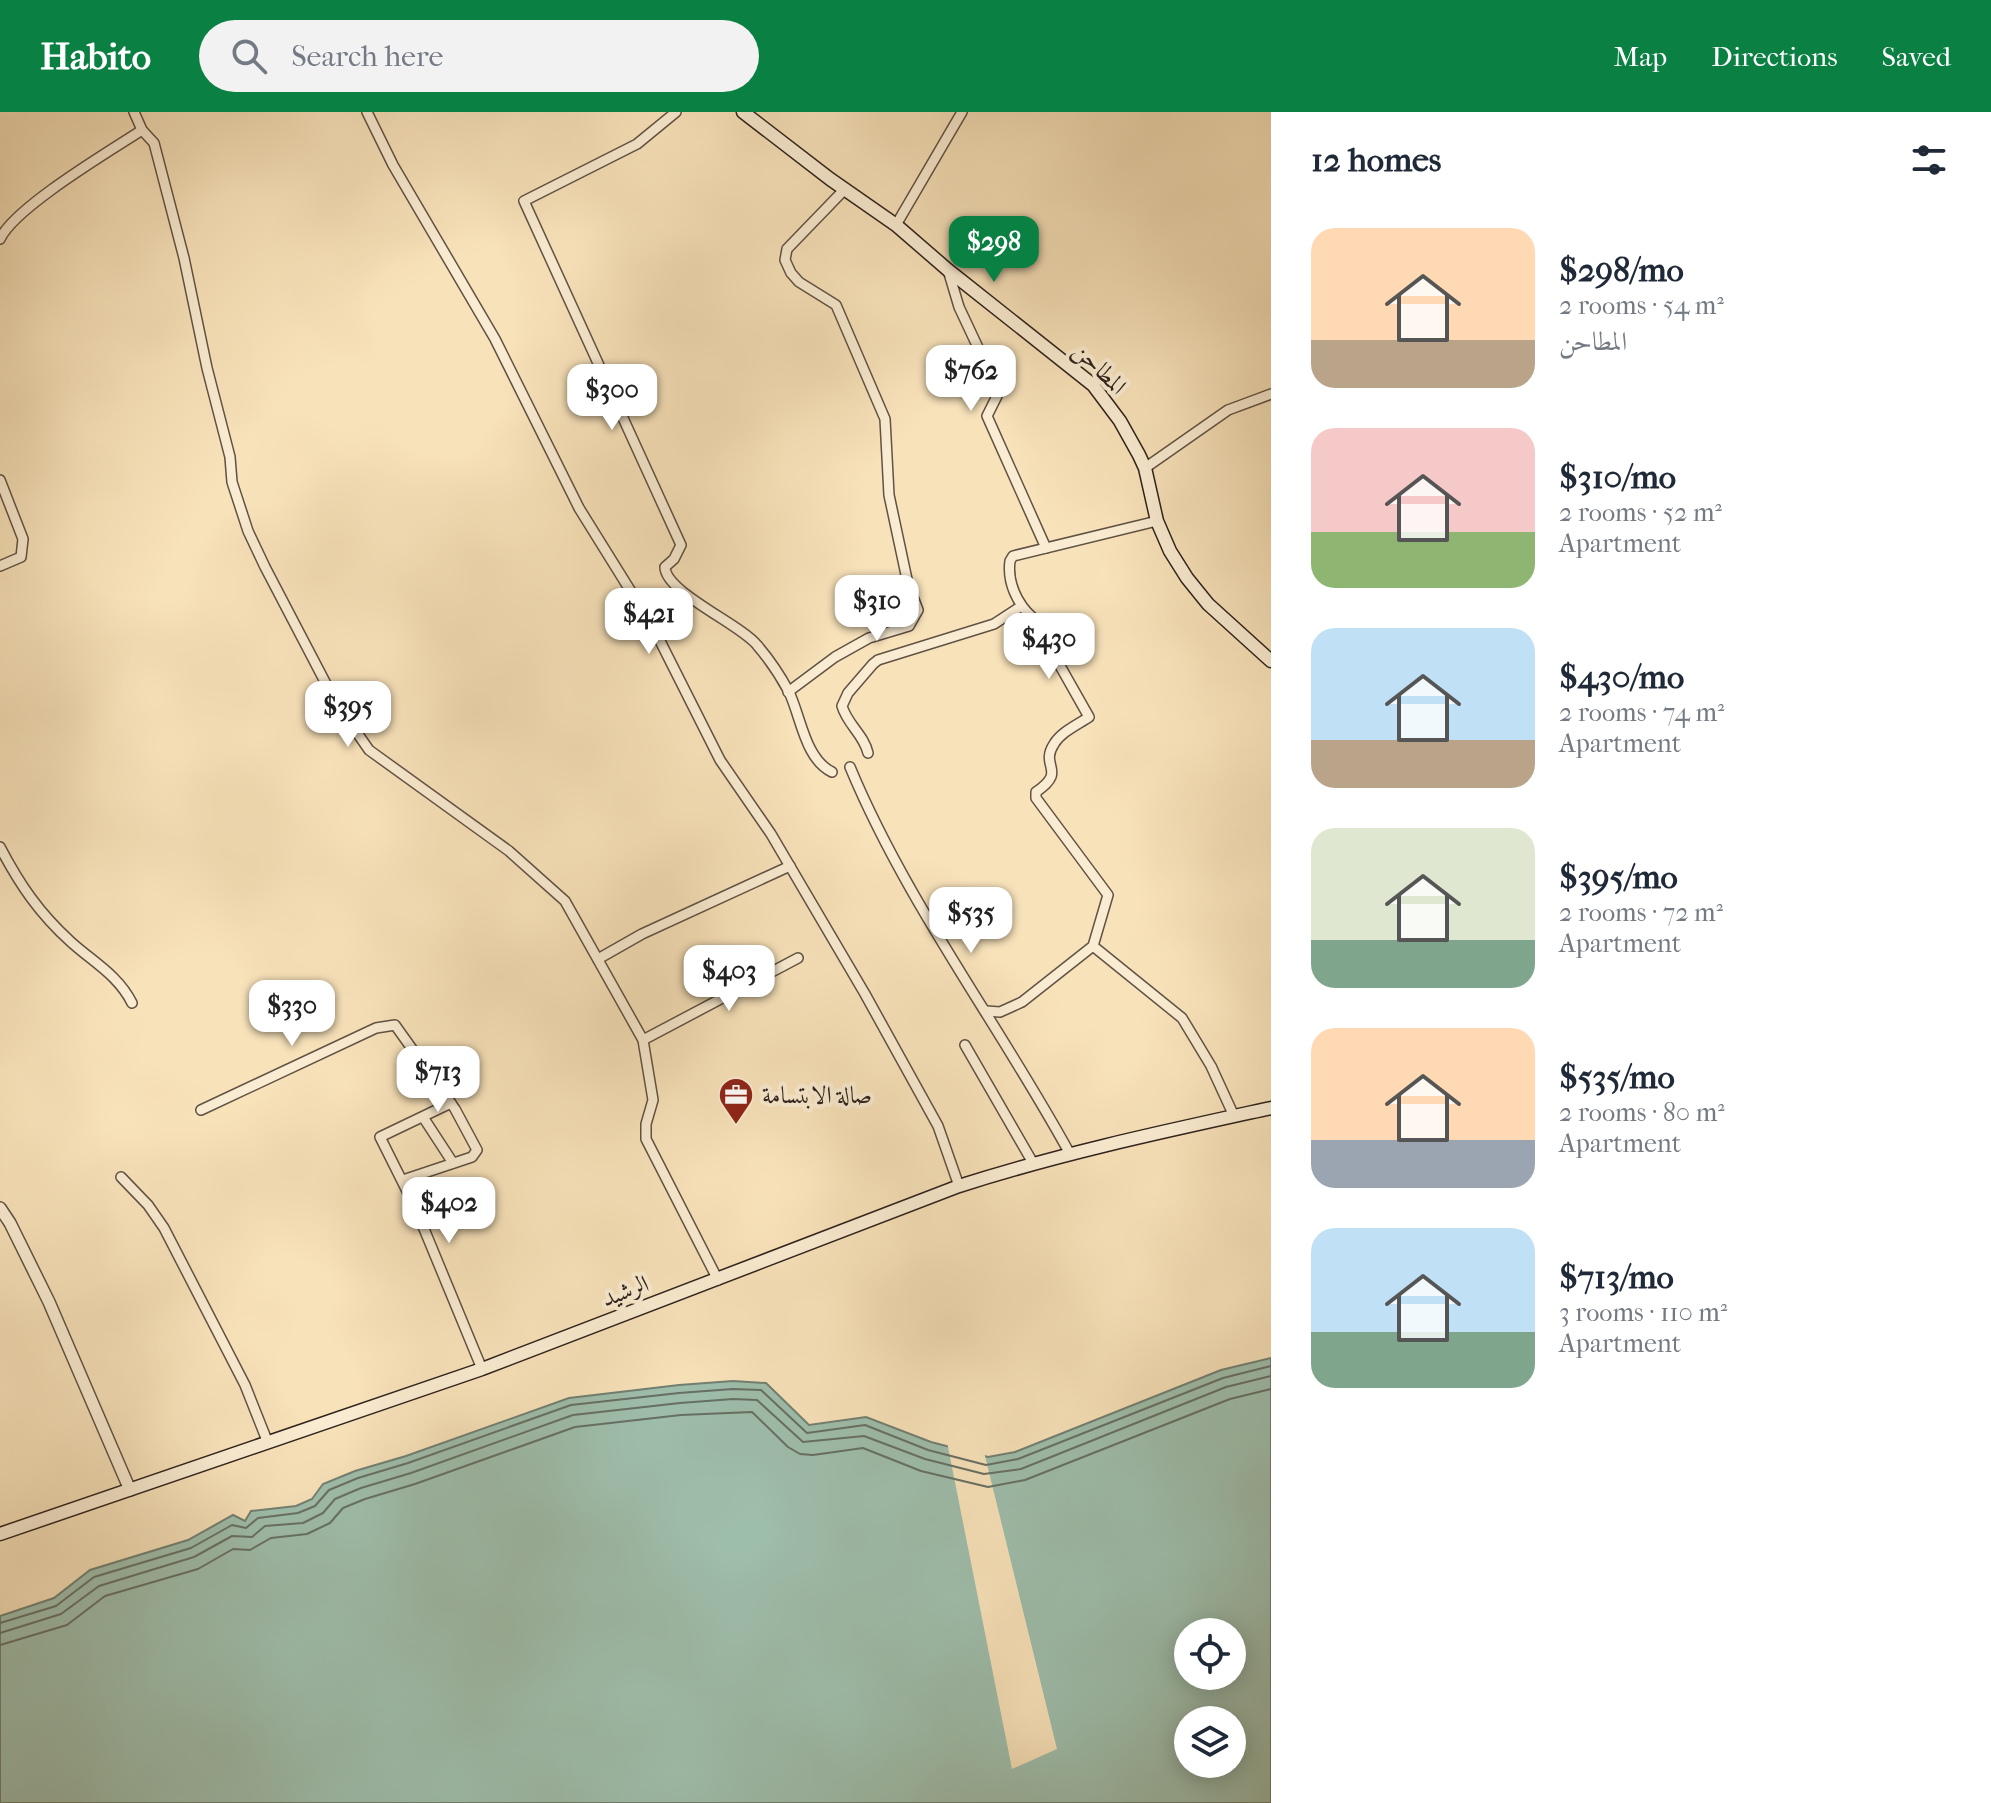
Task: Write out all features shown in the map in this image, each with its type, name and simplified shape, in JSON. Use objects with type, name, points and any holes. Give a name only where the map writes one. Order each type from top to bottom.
[{"type":"main road","name":"المطاحن","points":[[743,112],[844,190],[896,225],[1093,385],[1120,421],[1145,468],[1157,521],[1170,551],[1199,593],[1271,661]]},
{"type":"main road","name":"الرشيد","points":[[0,1534],[482,1369],[959,1186],[1152,1132],[1271,1108]]},
{"type":"street","points":[[134,112],[142,130],[154,143],[230,457],[232,482],[248,531],[335,701],[369,750],[509,851],[565,901],[643,1040],[653,1100],[646,1124],[646,1139],[718,1280]]},
{"type":"street","points":[[367,112],[393,165],[495,339],[579,508],[653,627],[720,760],[760,815],[938,1126],[959,1186]]},
{"type":"street","points":[[676,112],[637,144],[524,201],[681,545],[674,559],[665,567],[667,578],[757,644],[788,692],[813,753],[822,767],[832,772]]},
{"type":"street","points":[[896,225],[962,112]]},
{"type":"street","points":[[0,239],[29,207],[142,130]]},
{"type":"street","points":[[788,692],[835,657],[869,638],[909,626],[918,610],[908,584],[889,495],[885,419],[836,305],[799,282],[785,260],[787,249],[844,190]]},
{"type":"street","points":[[948,270],[959,307],[997,388],[997,396],[987,416],[1046,548]]},
{"type":"street","points":[[1145,468],[1228,410],[1271,394]]},
{"type":"street","points":[[0,480],[24,549],[21,557],[0,566]]},
{"type":"street","points":[[986,1011],[1000,1012],[1022,1002],[1093,946],[1108,895],[1035,795],[1051,782],[1049,753],[1056,739],[1089,717],[1033,618],[1020,607],[1010,575],[1010,561],[1013,556],[1157,521]]},
{"type":"street","points":[[868,753],[842,706],[848,693],[873,664],[994,624],[1020,607]]},
{"type":"street","points":[[850,767],[902,872],[1039,1097],[1070,1154]]},
{"type":"street","points":[[0,847],[21,888],[73,944],[114,978],[132,1003]]},
{"type":"street","points":[[598,959],[642,934],[790,866]]},
{"type":"street","points":[[1093,946],[1182,1018],[1211,1066],[1234,1116]]},
{"type":"street","points":[[643,1040],[798,958]]},
{"type":"street","points":[[201,1110],[376,1028],[395,1025],[451,1103],[477,1150],[474,1155],[403,1180]]},
{"type":"street","points":[[965,1045],[1033,1163]]},
{"type":"street","points":[[451,1103],[380,1137],[403,1180],[482,1369]]},
{"type":"street","points":[[423,1117],[453,1163]]},
{"type":"street","points":[[121,1177],[148,1205],[171,1241],[245,1385],[268,1443]]},
{"type":"street","points":[[0,1208],[48,1300],[130,1490]]},
{"type":"water","points":[[1271,1358],[1271,1803],[0,1803],[0,1616],[54,1598],[90,1570],[188,1540],[233,1515],[245,1521],[251,1511],[296,1506],[312,1499],[323,1484],[355,1471],[569,1398],[733,1381],[766,1383],[809,1425],[866,1417],[931,1442],[988,1457],[1015,1452],[1221,1370]]},
{"type":"pier","points":[[947,1442],[984,1452],[1057,1749],[1012,1769]]},
{"type":"place","name":"صالة الابتسامة","points":[[736,1126]]}]
